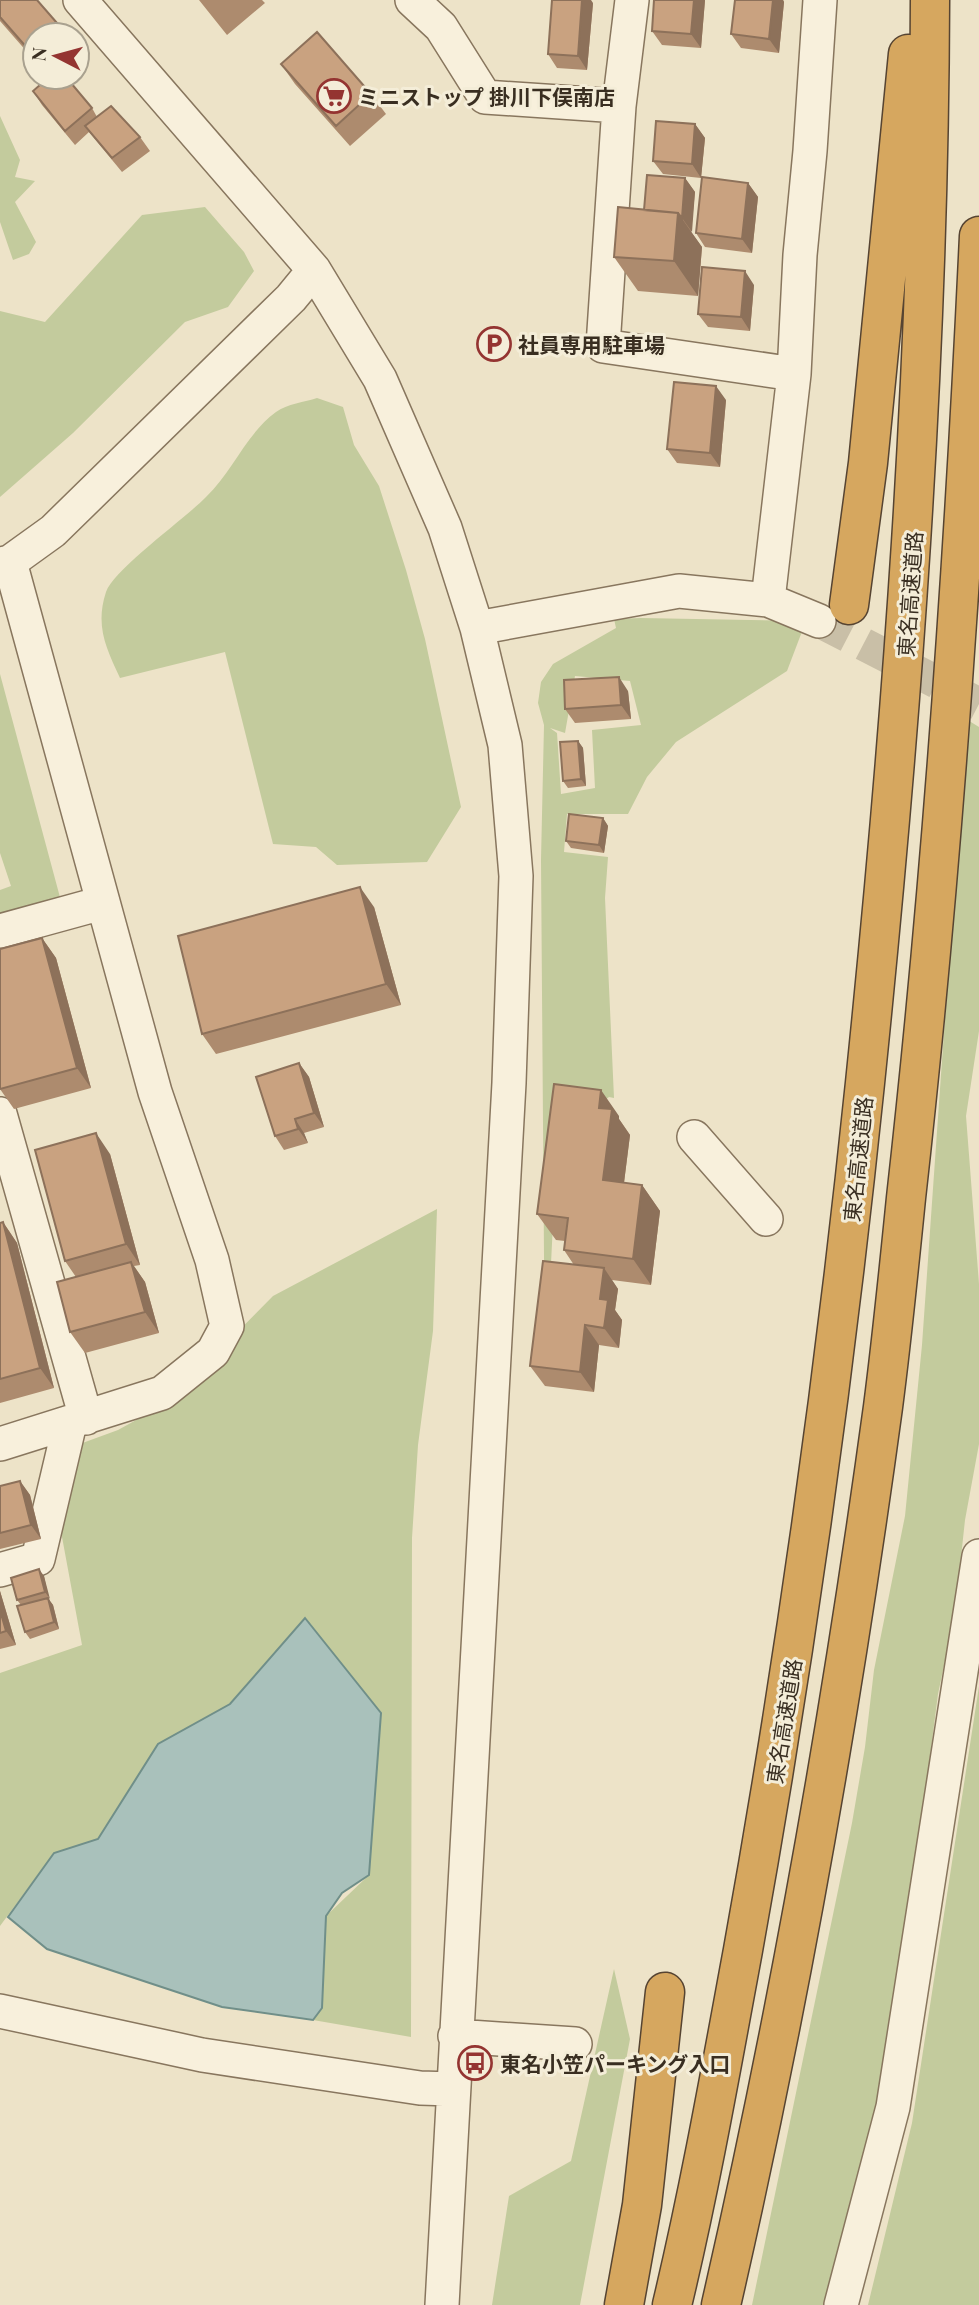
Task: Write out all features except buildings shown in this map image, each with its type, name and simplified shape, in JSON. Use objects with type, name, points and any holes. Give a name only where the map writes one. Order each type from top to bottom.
[{"type":"highway","points":[[834,613],[868,463],[913,0]]},
{"type":"highway","name":"東名高速道路","points":[[672,2305],[727,2037],[775,1771],[813,1528],[844,1287],[897,772],[921,416],[930,120],[930,0]]},
{"type":"highway","points":[[721,2305],[803,1900],[835,1722],[883,1404],[924,1043],[948,760],[968,475],[979,236]]},
{"type":"highway","points":[[624,2305],[642,2205],[665,1993]]},
{"type":"street","points":[[80,0],[314,270],[380,379],[445,528],[477,628],[505,745],[516,876],[509,1097],[442,2305]]},
{"type":"street","points":[[412,0],[441,27],[485,97],[619,106]]},
{"type":"street","points":[[632,0],[619,106],[603,346],[794,374]]},
{"type":"street","points":[[768,600],[794,374],[800,255],[820,0]]},
{"type":"street","points":[[0,1444],[162,1393],[213,1352],[227,1326],[212,1260],[155,1092],[5,563],[54,531],[291,298],[314,270]]},
{"type":"street","points":[[477,628],[678,591],[768,600],[834,613]]},
{"type":"street","points":[[0,931],[102,903]]},
{"type":"street","points":[[0,1114],[78,1420],[38,1559],[0,1570]]},
{"type":"street","points":[[694,1137],[766,1219]]},
{"type":"street","points":[[841,2305],[893,2107],[979,1556]]},
{"type":"street","points":[[0,2011],[202,2055],[420,2088],[452,2089]]},
{"type":"street","points":[[455,2036],[575,2044]]},
{"type":"green space","points":[[0,116],[20,160],[15,177],[35,181],[15,202],[36,242],[29,254],[13,260],[0,222]]},
{"type":"green space","points":[[205,207],[244,252],[254,271],[228,307],[185,322],[73,433],[0,497],[0,311],[45,322],[142,215]]},
{"type":"green space","points":[[317,398],[343,407],[354,445],[379,486],[425,639],[461,807],[427,862],[337,865],[316,847],[273,844],[225,652],[120,678],[104,636],[102,616],[106,592],[122,570],[216,487],[265,421],[285,407]]},
{"type":"green space","points":[[614,619],[806,621],[787,671],[676,742],[647,777],[628,814],[567,814],[564,852],[608,857],[605,898],[614,1098],[609,1097],[600,1104],[559,1101],[545,1386],[541,860],[544,725],[538,703],[541,682],[553,664],[616,628]],"holes":[[[575,676],[630,681],[641,725],[592,730],[595,788],[561,794],[557,733],[550,728],[565,733]]]},
{"type":"green space","points":[[0,674],[61,901],[0,918],[0,890],[11,886],[0,853]]},
{"type":"green space","points":[[966,719],[979,727],[979,1031],[966,1116],[979,1284],[979,1444],[965,1520],[955,1613],[938,1694],[895,2031],[830,2305],[752,2305],[852,1823],[874,1670],[905,1516],[922,1345]]},
{"type":"green space","points":[[437,1209],[433,1331],[418,1445],[412,1538],[411,2037],[313,2020],[326,1916],[369,1875],[305,1618],[230,1704],[158,1744],[98,1840],[54,1853],[0,1926],[0,1673],[82,1645],[47,1456],[118,1430],[167,1403],[273,1296]]},
{"type":"green space","points":[[979,1686],[979,2305],[868,2305],[912,2123]]},
{"type":"green space","points":[[614,1969],[630,2039],[580,2305],[492,2305],[509,2196],[571,2161]]},
{"type":"water","points":[[305,1618],[381,1713],[369,1875],[342,1893],[326,1916],[322,2008],[313,2020],[222,2007],[47,1949],[8,1917],[54,1853],[98,1839],[158,1744],[230,1704]]},
{"type":"tunnel","points":[[819,621],[979,704]]},
{"type":"place","name":"ミニストップ 掛川下俣南店","points":[[334,96]]},
{"type":"place","name":"社員専用駐車場","points":[[494,344]]},
{"type":"place","name":"東名小笠パーキング入口","points":[[475,2063]]}]
